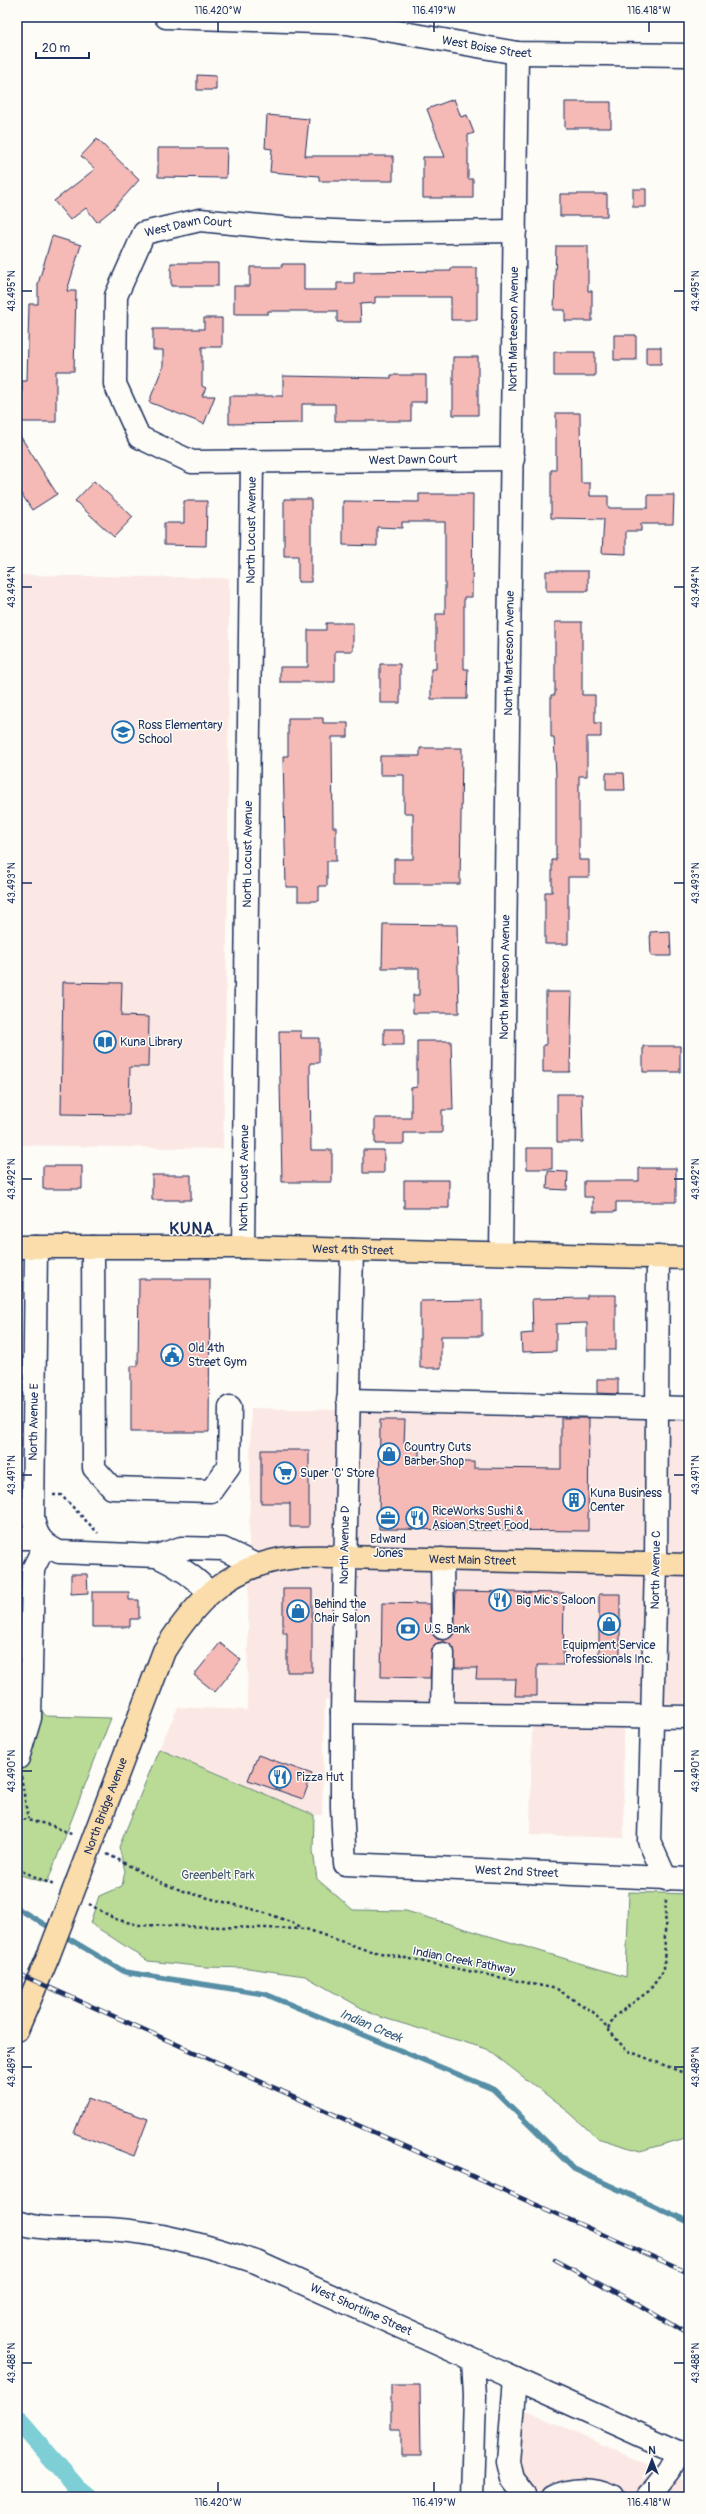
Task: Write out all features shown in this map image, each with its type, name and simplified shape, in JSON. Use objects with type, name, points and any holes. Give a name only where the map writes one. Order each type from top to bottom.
[{"type":"main road","name":"West 4th Street","points":[[27,1247],[244,1247],[502,1252],[689,1258]]},
{"type":"main road","name":"West Main Street","points":[[210,1593],[232,1577],[256,1565],[289,1558],[344,1557],[689,1565]]},
{"type":"main road","name":"North Bridge Avenue","points":[[17,2030],[48,1957],[69,1884],[164,1651],[186,1617],[210,1593]]},
{"type":"street","name":"West Boise Street","points":[[166,17],[348,20],[517,53],[689,55]]},
{"type":"street","name":"North Marteeson Avenue","points":[[502,1252],[516,231],[517,53]]},
{"type":"street","name":"West Dawn Court","points":[[513,459],[192,462],[139,436],[116,384],[116,296],[144,234],[200,220],[291,229],[379,233],[516,231]]},
{"type":"street","name":"North Locust Avenue","points":[[244,1247],[252,461]]},
{"type":"street","name":"North Avenue E","points":[[27,1247],[33,1518],[42,1542]]},
{"type":"street","points":[[94,1247],[94,1468],[112,1488],[211,1491],[229,1466],[230,1407]]},
{"type":"street","name":"North Avenue D","points":[[345,1864],[342,1808],[342,1712],[344,1557],[352,1250]]},
{"type":"street","name":"North Avenue C","points":[[658,1257],[656,1564],[649,1841],[666,1879]]},
{"type":"street","points":[[348,1400],[689,1408]]},
{"type":"street","points":[[17,1538],[42,1542],[59,1552],[76,1554],[157,1556],[181,1548],[223,1549],[256,1565]]},
{"type":"street","points":[[18,1758],[30,1718],[33,1569],[42,1542]]},
{"type":"street","points":[[157,1556],[190,1573],[210,1593]]},
{"type":"street","points":[[442,1559],[443,1628]]},
{"type":"street","points":[[442,1713],[443,1654]]},
{"type":"street","points":[[342,1712],[689,1717]]},
{"type":"street","name":"West 2nd Street","points":[[345,1864],[689,1879]]},
{"type":"street","name":"West Shortline Street","points":[[17,2222],[56,2228],[108,2228],[156,2234],[206,2245],[256,2262],[684,2454]]},
{"type":"street","points":[[472,2497],[475,2396],[473,2360]]},
{"type":"street","points":[[516,2379],[508,2462],[512,2479],[526,2497]]},
{"type":"street","points":[[648,2497],[684,2454]]},
{"type":"street","points":[[554,2497],[577,2490],[603,2492],[612,2497]]},
{"type":"path","points":[[49,1495],[61,1495],[98,1534]]},
{"type":"path","points":[[18,1758],[28,1819]]},
{"type":"path","points":[[17,1818],[28,1819],[51,1825],[76,1836]]},
{"type":"path","name":"Indian Creek Pathway","points":[[103,1852],[162,1883],[200,1896],[267,1912],[306,1929],[366,1950],[557,1989],[593,2012],[626,2050],[689,2075]]},
{"type":"path","points":[[17,1869],[69,1884]]},
{"type":"path","points":[[608,2029],[615,2016],[649,1991],[664,1970],[666,1879]]},
{"type":"path","name":"Indian Creek Pathway","points":[[88,1903],[115,1918],[138,1925],[306,1929]]},
{"type":"shaded area","points":[[17,575],[229,578],[228,886],[223,1149],[17,1145]]},
{"type":"shaded area","points":[[251,1408],[689,1418],[689,1704],[325,1700],[322,1815],[314,1815],[159,1749],[178,1707],[247,1710]]},
{"type":"shaded area","points":[[532,1724],[623,1727],[624,1838],[530,1835]]},
{"type":"shaded area","points":[[512,2404],[689,2483],[689,2497],[513,2497]]},
{"type":"green space","points":[[17,1681],[46,1716],[111,1718],[47,1883],[17,1874]]},
{"type":"green space","name":"Greenbelt Park","points":[[159,1749],[314,1815],[313,1851],[317,1879],[353,1910],[406,1911],[626,1977],[629,1892],[689,1894],[689,2137],[640,2151],[597,2138],[570,2113],[487,2049],[374,2015],[305,1976],[248,1968],[206,1967],[148,1961],[90,1923],[99,1896],[122,1886],[125,1871],[119,1847]]},
{"type":"building","points":[[197,75],[216,76],[216,90],[197,90]]},
{"type":"building","points":[[454,99],[461,117],[467,115],[474,133],[468,135],[468,179],[473,179],[473,198],[423,198],[423,157],[445,157],[427,109]]},
{"type":"building","points":[[565,102],[611,102],[611,128],[565,128]]},
{"type":"building","points":[[267,115],[309,119],[305,156],[393,156],[393,181],[319,181],[319,176],[270,172],[272,149],[265,148]]},
{"type":"building","points":[[97,139],[139,180],[113,209],[97,222],[86,208],[70,220],[54,201],[95,169],[81,156]]},
{"type":"building","points":[[158,148],[227,148],[226,178],[158,177]]},
{"type":"building","points":[[633,189],[646,189],[646,207],[633,207]]},
{"type":"building","points":[[560,194],[607,194],[607,216],[560,216]]},
{"type":"building","points":[[52,236],[81,245],[67,291],[76,291],[74,371],[56,371],[56,422],[22,422],[22,381],[27,381],[29,304],[38,304],[38,284]]},
{"type":"building","points":[[556,246],[588,246],[588,291],[592,291],[592,321],[565,321],[565,310],[554,310]]},
{"type":"building","points":[[171,263],[218,263],[218,286],[171,286]]},
{"type":"building","points":[[282,264],[304,264],[304,290],[337,290],[337,283],[354,283],[354,272],[451,271],[451,268],[477,268],[477,320],[451,320],[451,297],[375,297],[375,303],[360,304],[361,322],[337,322],[337,311],[268,311],[268,314],[234,314],[234,286],[250,286],[250,267],[282,267]]},
{"type":"building","points":[[204,318],[222,318],[222,347],[202,347],[202,386],[206,388],[202,396],[215,396],[204,424],[149,402],[163,366],[163,350],[153,350],[153,329],[204,329]]},
{"type":"building","points":[[614,335],[636,335],[636,360],[614,360]]},
{"type":"building","points":[[646,347],[661,347],[661,364],[646,364]]},
{"type":"building","points":[[554,352],[595,352],[595,376],[554,376]]},
{"type":"building","points":[[453,357],[478,357],[478,415],[453,415]]},
{"type":"building","points":[[391,375],[426,375],[426,402],[411,402],[411,421],[335,421],[335,404],[302,404],[302,423],[229,424],[229,396],[283,396],[283,376],[391,378]]},
{"type":"building","points":[[556,413],[580,413],[581,483],[590,483],[590,496],[608,496],[608,508],[648,508],[648,495],[674,495],[673,524],[641,524],[641,531],[626,531],[626,554],[602,553],[604,519],[551,518],[551,470],[556,470]]},
{"type":"building","points":[[17,431],[57,494],[32,510],[17,487]]},
{"type":"building","points":[[94,481],[133,517],[114,537],[75,501]]},
{"type":"building","points":[[419,494],[473,494],[472,597],[464,597],[464,669],[468,669],[467,699],[431,699],[431,669],[436,669],[436,614],[445,614],[445,522],[402,522],[402,528],[377,527],[377,546],[343,545],[343,501],[419,502]]},
{"type":"building","points":[[284,499],[311,499],[311,582],[298,582],[298,556],[284,556]]},
{"type":"building","points":[[184,501],[207,501],[206,546],[164,545],[164,523],[184,523]]},
{"type":"building","points":[[546,571],[588,571],[588,591],[546,591]]},
{"type":"building","points":[[555,622],[582,622],[582,695],[595,695],[595,723],[601,723],[601,737],[587,737],[587,776],[579,776],[579,860],[589,860],[589,877],[568,877],[568,944],[545,944],[545,892],[552,892],[552,860],[556,860],[556,776],[554,737],[551,737],[551,695],[555,695]]},
{"type":"building","points":[[326,623],[353,623],[353,651],[335,651],[335,682],[280,682],[280,667],[308,667],[308,630],[326,630]]},
{"type":"building","points":[[380,664],[400,664],[400,703],[380,703]]},
{"type":"building","points":[[288,718],[323,718],[323,723],[348,723],[348,737],[332,737],[333,827],[336,827],[336,861],[327,861],[327,886],[319,886],[319,901],[298,901],[298,887],[286,887],[283,756],[288,756]]},
{"type":"building","points":[[420,748],[462,748],[460,884],[394,884],[394,859],[413,859],[413,813],[404,813],[404,775],[380,775],[380,756],[420,756]]},
{"type":"building","points":[[606,773],[624,773],[625,790],[606,790]]},
{"type":"building","points":[[383,924],[457,925],[459,1013],[413,1013],[413,995],[419,995],[419,968],[382,968]]},
{"type":"building","points":[[670,931],[671,956],[651,956],[650,932]]},
{"type":"building","name":"Kuna Library","points":[[63,982],[122,983],[121,1016],[149,1017],[148,1067],[130,1067],[129,1115],[61,1114]]},
{"type":"building","points":[[546,992],[572,992],[570,1072],[543,1072],[543,1045],[546,1045]]},
{"type":"building","points":[[384,1029],[404,1029],[404,1045],[384,1045]]},
{"type":"building","points":[[279,1031],[301,1031],[301,1038],[319,1038],[319,1063],[310,1063],[311,1150],[332,1150],[332,1182],[282,1182]]},
{"type":"building","points":[[417,1041],[451,1041],[453,1110],[442,1110],[442,1133],[404,1133],[404,1144],[375,1144],[375,1118],[411,1118],[411,1088],[417,1087]]},
{"type":"building","points":[[643,1046],[680,1046],[680,1072],[643,1072]]},
{"type":"building","points":[[557,1094],[582,1094],[583,1142],[557,1142]]},
{"type":"building","points":[[527,1148],[552,1148],[552,1169],[527,1169]]},
{"type":"building","points":[[363,1150],[384,1150],[384,1173],[363,1173]]},
{"type":"building","points":[[43,1166],[82,1166],[82,1189],[43,1189]]},
{"type":"building","points":[[639,1168],[676,1168],[676,1202],[616,1202],[616,1212],[593,1212],[593,1197],[584,1197],[584,1181],[639,1181]]},
{"type":"building","points":[[548,1171],[568,1172],[567,1190],[547,1189]]},
{"type":"building","points":[[152,1175],[191,1175],[191,1200],[152,1200]]},
{"type":"building","points":[[404,1180],[449,1180],[449,1208],[404,1208]]},
{"type":"building","points":[[139,1279],[210,1279],[209,1432],[131,1432],[131,1366],[138,1366]]},
{"type":"building","points":[[587,1295],[616,1295],[616,1350],[587,1350],[587,1323],[556,1324],[556,1351],[522,1352],[521,1334],[533,1333],[532,1299],[587,1298]]},
{"type":"building","points":[[482,1300],[482,1336],[441,1336],[441,1368],[420,1368],[420,1301]]},
{"type":"building","points":[[597,1379],[618,1379],[618,1394],[597,1393]]},
{"type":"building","points":[[561,1418],[589,1418],[588,1531],[379,1529],[380,1420],[405,1420],[404,1445],[419,1445],[419,1462],[474,1462],[474,1468],[561,1469]]},
{"type":"building","name":"Super 'C' Store","points":[[261,1450],[309,1450],[309,1527],[290,1527],[290,1503],[261,1503]]},
{"type":"building","points":[[71,1574],[87,1574],[88,1593],[71,1594]]},
{"type":"building","points":[[283,1589],[312,1589],[312,1672],[287,1672],[287,1633],[283,1633]]},
{"type":"building","points":[[456,1591],[564,1593],[563,1665],[537,1665],[537,1696],[515,1696],[516,1679],[476,1679],[477,1668],[455,1668],[454,1648],[444,1642],[437,1643],[432,1648],[430,1678],[381,1677],[382,1603],[430,1604],[432,1634],[437,1639],[444,1640],[454,1634]]},
{"type":"building","points":[[92,1592],[129,1592],[129,1600],[139,1600],[139,1619],[130,1619],[130,1627],[92,1627]]},
{"type":"building","points":[[599,1594],[620,1594],[620,1654],[599,1654]]},
{"type":"building","points":[[220,1643],[241,1660],[215,1692],[194,1675]]},
{"type":"building","name":"Pizza Hut","points":[[258,1755],[312,1774],[303,1799],[248,1780]]},
{"type":"building","points":[[88,2098],[148,2119],[134,2156],[74,2133]]},
{"type":"building","points":[[391,2385],[420,2385],[421,2456],[401,2456],[401,2429],[391,2429]]},
{"type":"waterway","name":"Indian Creek","points":[[17,1908],[54,1930]]},
{"type":"waterway","name":"Indian Creek","points":[[61,1934],[125,1972],[265,1994],[493,2089],[574,2169],[689,2222]]},
{"type":"waterway","points":[[17,2419],[76,2487],[88,2497]]},
{"type":"railway","points":[[17,1973],[689,2273]]},
{"type":"railway","points":[[555,2260],[637,2304],[689,2335]]},
{"type":"place","name":"Ross Elementary School","points":[[123,732]]},
{"type":"place","name":"Kuna Library","points":[[105,1042]]},
{"type":"place","name":"Old 4th Street Gym","points":[[172,1355]]},
{"type":"place","name":"Country Cuts Barber Shop","points":[[389,1454]]},
{"type":"place","name":"Super 'C' Store","points":[[285,1473]]},
{"type":"place","name":"Kuna Business Center","points":[[574,1500]]},
{"type":"place","name":"Edward Jones","points":[[388,1518]]},
{"type":"place","name":"RiceWorks Sushi & Asioan Street Food","points":[[417,1518]]},
{"type":"place","name":"Big Mic's Saloon","points":[[500,1600]]},
{"type":"place","name":"Behind the Chair Salon","points":[[298,1611]]},
{"type":"place","name":"Equipment Service Professionals Inc.","points":[[609,1624]]},
{"type":"place","name":"U.S. Bank","points":[[408,1629]]},
{"type":"place","name":"Pizza Hut","points":[[280,1777]]},
{"type":"district","name":"KUNA","points":[[192,1229]]}]
